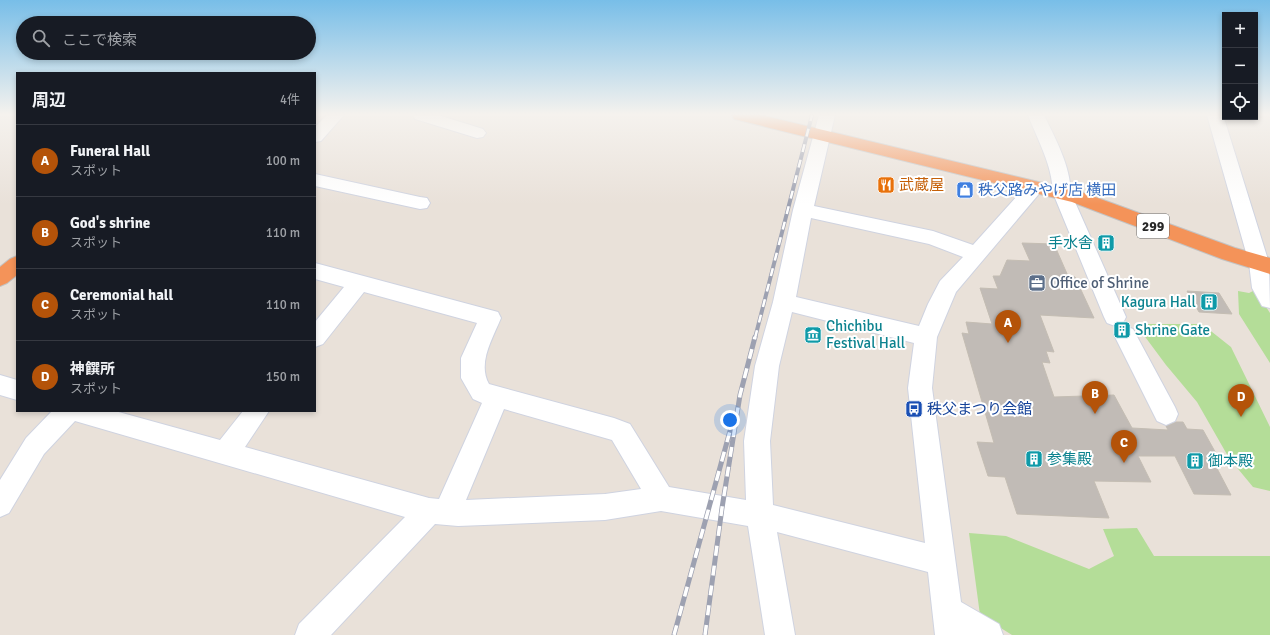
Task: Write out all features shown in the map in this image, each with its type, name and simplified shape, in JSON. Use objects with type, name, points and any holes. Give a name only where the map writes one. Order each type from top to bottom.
[{"type":"highway","name":"299","points":[[892,145],[1034,188],[1077,197],[1229,254],[1265,265]]},
{"type":"highway","points":[[0,278],[16,265]]},
{"type":"street","points":[[780,635],[760,514],[757,441],[767,366],[784,302],[820,145]]},
{"type":"street","points":[[1049,145],[1059,169],[1062,182],[1062,193],[1119,324],[1166,414]]},
{"type":"street","points":[[1226,145],[1265,265],[1263,288],[1270,300]]},
{"type":"street","points":[[316,180],[420,204]]},
{"type":"street","points":[[988,635],[949,623],[940,561],[920,388],[926,336],[939,304],[948,287],[1034,188]]},
{"type":"street","points":[[804,210],[933,238],[976,254]]},
{"type":"street","points":[[316,270],[490,318],[473,358],[473,378],[481,392],[621,432],[661,498]]},
{"type":"street","points":[[316,337],[360,282]]},
{"type":"street","points":[[784,302],[926,336]]},
{"type":"street","points":[[0,385],[16,390]]},
{"type":"street","points":[[310,635],[438,512],[498,397]]},
{"type":"street","points":[[0,504],[35,446],[67,412]]},
{"type":"street","points":[[80,412],[225,454],[438,512],[458,513],[605,507],[661,498],[760,514],[940,561]]},
{"type":"street","points":[[225,454],[256,412]]},
{"type":"green space","points":[[1255,290],[1270,313],[1270,363],[1239,314],[1238,291],[1249,293]]},
{"type":"green space","points":[[1145,324],[1202,324],[1231,347],[1270,427],[1270,491],[1253,487],[1229,458],[1197,402],[1166,365],[1143,334]]},
{"type":"green space","points":[[1137,528],[1154,556],[1270,556],[1270,635],[1012,635],[980,615],[969,533],[1006,536],[1089,569],[1114,556],[1103,529]]},
{"type":"building","points":[[1022,243],[1054,244],[1068,276],[1075,277],[1094,318],[1040,315],[1054,352],[1046,351],[1050,363],[1042,362],[1054,397],[1114,395],[1132,428],[1168,430],[1166,426],[1176,422],[1183,422],[1187,429],[1203,430],[1218,457],[1211,457],[1231,495],[1194,494],[1175,456],[1138,456],[1151,482],[1094,481],[1109,518],[1017,514],[1005,477],[988,476],[977,442],[994,443],[962,333],[969,334],[966,322],[992,324],[980,288],[998,289],[993,276],[1000,276],[1007,260],[1030,261]]},
{"type":"building","name":"Kagura Hall","points":[[1187,291],[1219,293],[1232,314],[1199,312]]},
{"type":"railway","points":[[755,338],[804,145]]},
{"type":"railway","points":[[705,635],[722,508],[740,395],[755,337]]},
{"type":"railway","points":[[674,635],[730,431]]},
{"type":"place","name":"武蔵屋","points":[[886,185]]},
{"type":"place","name":"秩父路みやげ店 横田","points":[[965,190]]},
{"type":"place","name":"手水舎","points":[[1106,243]]},
{"type":"place","name":"Office of Shrine","points":[[1037,283]]},
{"type":"place","name":"Kagura Hall","points":[[1209,302]]},
{"type":"place","name":"Shrine Gate","points":[[1122,330]]},
{"type":"place","name":"Chichibu Festival Hall","points":[[813,335]]},
{"type":"place","name":"Funeral Hall","points":[[1008,343]]},
{"type":"place","name":"秩父まつり会館","points":[[914,409]]},
{"type":"place","name":"God's shrine","points":[[1095,414]]},
{"type":"place","name":"神饌所","points":[[1241,417]]},
{"type":"place","name":"参集殿","points":[[1034,459]]},
{"type":"place","name":"御本殿","points":[[1195,461]]},
{"type":"place","name":"Ceremonial hall","points":[[1124,463]]}]
